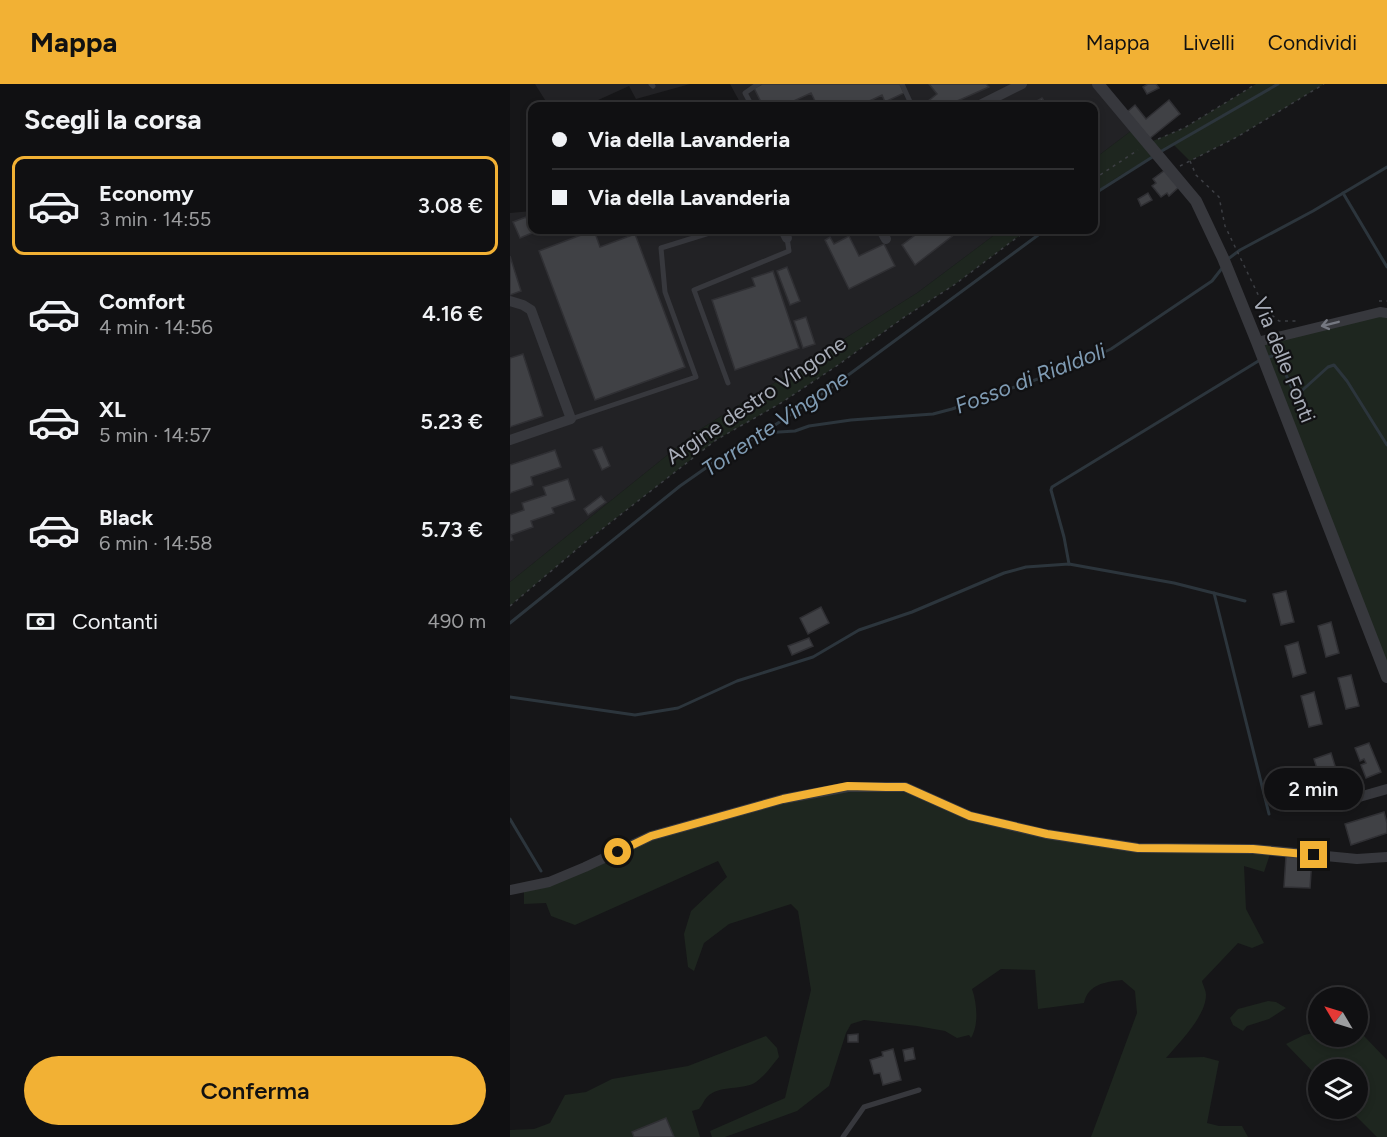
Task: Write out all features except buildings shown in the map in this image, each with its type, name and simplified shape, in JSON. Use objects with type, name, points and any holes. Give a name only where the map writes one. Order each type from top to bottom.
[{"type":"street","points":[[986,102],[1022,84]]},
{"type":"street","name":"Via delle Fonti","points":[[1098,84],[1196,201],[1260,342],[1387,677]]},
{"type":"street","points":[[510,301],[523,304],[531,310],[571,419],[510,440]]},
{"type":"street","points":[[1260,342],[1380,312],[1387,313]]},
{"type":"street","points":[[510,890],[549,882],[651,836],[783,799],[848,786],[905,787],[970,816],[1047,834],[1138,848],[1253,849],[1357,859],[1387,857]]},
{"type":"street","points":[[1324,807],[1387,789]]},
{"type":"lane","points":[[750,102],[745,93],[758,84]]},
{"type":"lane","points":[[902,84],[910,102]]},
{"type":"lane","points":[[571,419],[696,377],[665,292],[661,248],[706,234]]},
{"type":"lane","points":[[728,383],[694,290],[789,252],[785,234]]},
{"type":"lane","points":[[843,1137],[864,1107],[919,1090]]},
{"type":"path","points":[[1098,177],[1256,84]]},
{"type":"path","points":[[1172,171],[1237,137],[1324,84]]},
{"type":"path","points":[[1190,160],[1196,175],[1219,197],[1225,226],[1265,309],[1279,321],[1296,321]]},
{"type":"path","name":"Argine destro Vingone","points":[[510,606],[583,544],[716,440],[810,384],[954,285],[1022,234]]},
{"type":"path","points":[[1372,303],[1387,301]]},
{"type":"path","points":[[1260,342],[1266,321],[1272,316]]},
{"type":"shaded area","points":[[535,84],[690,84],[636,99],[629,86],[594,102],[546,102]]},
{"type":"shaded area","points":[[730,84],[1098,84],[1135,128],[1098,156],[1098,102],[740,102]]},
{"type":"shaded area","points":[[1256,84],[1324,84],[1237,137],[1190,161],[1173,144],[1098,191],[1098,156],[1135,128],[1148,143],[1184,128]]},
{"type":"shaded area","points":[[528,211],[528,234],[996,234],[917,293],[696,432],[510,582],[510,213]]},
{"type":"shaded area","points":[[996,234],[1022,234],[954,285],[838,365],[781,403],[716,440],[583,544],[510,606],[510,582],[696,432],[917,293]]},
{"type":"shaded area","points":[[1387,313],[1387,677],[1257,342]]},
{"type":"shaded area","points":[[848,787],[905,787],[970,816],[1138,848],[1271,851],[1264,872],[1244,866],[1246,909],[1264,943],[1252,948],[1238,943],[1202,981],[1206,995],[1202,1012],[1191,1029],[1166,1058],[1204,1057],[1219,1061],[1207,1123],[1219,1126],[1242,1126],[1248,1137],[1091,1137],[1137,1013],[1135,991],[1122,980],[1109,982],[1093,988],[1084,1003],[1038,1009],[1035,970],[1001,969],[972,989],[976,1014],[974,1033],[971,1038],[969,1035],[957,1038],[945,1031],[917,1026],[864,1020],[851,1024],[829,1086],[797,1111],[725,1137],[712,1137],[710,1131],[785,1098],[811,990],[798,911],[791,904],[729,924],[704,943],[694,971],[688,967],[684,934],[691,911],[727,877],[718,861],[575,925],[551,916],[546,903],[524,904],[524,888],[651,836]]},
{"type":"shaded area","points":[[1268,1001],[1276,1002],[1286,1008],[1269,1019],[1247,1026],[1243,1031],[1233,1025],[1230,1018],[1238,1009]]},
{"type":"shaded area","points":[[1308,1034],[1308,1047],[1368,1047],[1368,1040],[1387,1060],[1387,1137],[1377,1137],[1359,1119],[1368,1119],[1368,1059],[1308,1059],[1308,1067],[1286,1044]]},
{"type":"shaded area","points":[[766,1036],[777,1048],[779,1057],[756,1082],[751,1085],[718,1090],[706,1098],[699,1109],[692,1111],[700,1137],[510,1137],[510,1130],[534,1129],[550,1123],[565,1095],[586,1092],[612,1079],[688,1066]]},
{"type":"waterway","name":"Torrente Vingone","points":[[1160,152],[1278,84]]},
{"type":"waterway","name":"Torrente Vingone","points":[[1098,191],[1154,156]]},
{"type":"waterway","name":"Fosso di Rialdoli","points":[[1228,259],[1387,167]]},
{"type":"waterway","points":[[1343,193],[1387,267]]},
{"type":"waterway","name":"Torrente Vingone","points":[[510,623],[680,486],[733,449],[763,433],[832,387],[1040,234]]},
{"type":"waterway","name":"Fosso di Rialdoli","points":[[763,433],[795,431],[809,426],[851,420],[933,414],[1072,367],[1111,349],[1212,281],[1223,267]]},
{"type":"waterway","points":[[1266,358],[1275,355],[1296,396],[1328,367],[1334,365],[1347,381],[1387,445]]},
{"type":"waterway","points":[[1069,564],[1052,487],[1260,360]]},
{"type":"waterway","points":[[510,697],[635,715],[678,708],[737,681],[813,657],[859,630],[912,612],[1004,573],[1026,567],[1069,564],[1174,583],[1245,601]]},
{"type":"waterway","points":[[1214,593],[1269,814]]},
{"type":"waterway","points":[[510,819],[541,871]]},
{"type":"route","points":[[618,852],[651,836],[783,799],[848,786],[905,787],[970,816],[1047,834],[1138,848],[1253,849],[1314,855]]}]
